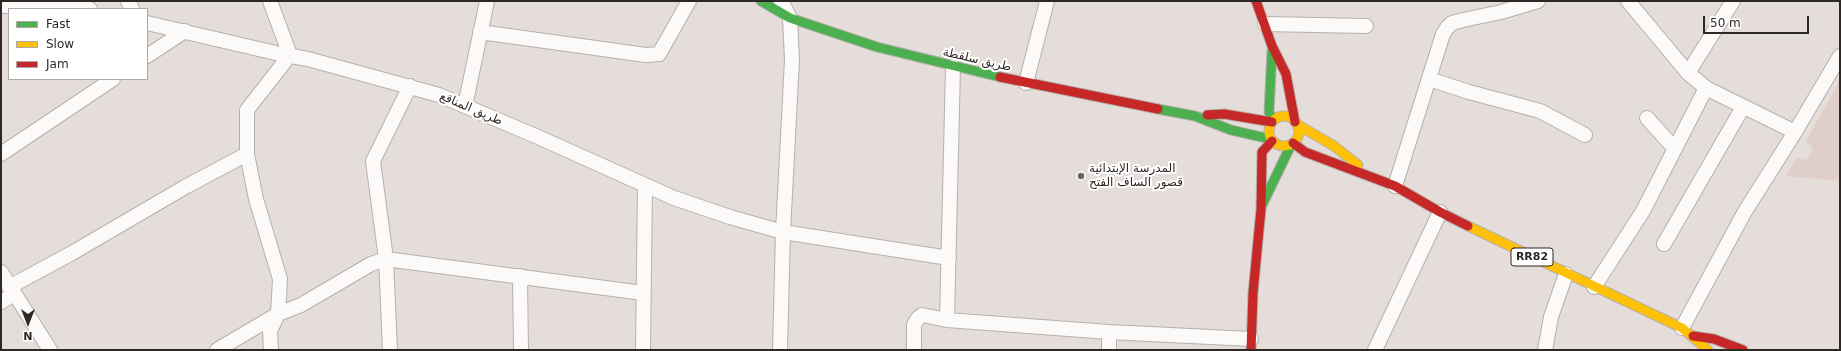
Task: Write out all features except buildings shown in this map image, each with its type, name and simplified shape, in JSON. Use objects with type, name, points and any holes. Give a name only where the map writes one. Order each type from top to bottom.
[{"type":"main road","name":"طريق سلقطة","points":[[761,1],[790,18],[877,47],[953,67],[1026,83],[1195,116],[1231,130],[1271,140]]},
{"type":"main road","points":[[1256,1],[1272,46],[1286,74],[1298,137],[1292,144],[1261,209]]},
{"type":"main road","points":[[1251,344],[1261,209],[1262,152],[1271,140],[1268,130],[1273,121],[1269,112],[1272,74],[1272,46]]},
{"type":"main road","name":"طريق سلقطة","points":[[1195,116],[1224,114],[1273,121]]},
{"type":"main road","name":"RR82","points":[[1273,121],[1285,116],[1334,146],[1372,176]]},
{"type":"main road","name":"RR82","points":[[1271,140],[1283,147],[1292,144],[1305,152],[1372,176],[1395,186],[1440,212],[1688,332],[1714,339],[1743,350]]},
{"type":"main road","name":"RR82","points":[[1688,332],[1708,350]]},
{"type":"street","points":[[270,1],[290,55],[247,110],[247,154],[256,198],[280,279],[278,314],[270,331],[271,350]]},
{"type":"street","points":[[464,106],[487,1]]},
{"type":"street","points":[[480,32],[646,55],[659,54],[689,1]]},
{"type":"street","points":[[780,350],[783,232],[792,60],[790,18],[781,1]]},
{"type":"street","points":[[1026,83],[1047,1]]},
{"type":"street","points":[[1395,186],[1443,34],[1452,23],[1538,1]]},
{"type":"street","points":[[1628,1],[1688,73],[1706,88],[1795,132]]},
{"type":"street","points":[[1688,73],[1733,1]]},
{"type":"street","points":[[1,6],[30,5],[75,8]]},
{"type":"street","name":"طريق المناقع","points":[[148,23],[280,54],[290,55],[439,95],[674,198],[783,232],[949,258]]},
{"type":"street","points":[[1265,24],[1366,26]]},
{"type":"street","points":[[148,55],[185,31]]},
{"type":"street","points":[[1688,332],[1744,213],[1795,132],[1840,56]]},
{"type":"street","points":[[947,320],[953,67]]},
{"type":"street","points":[[1429,79],[1469,92],[1540,111],[1585,135]]},
{"type":"street","points":[[1,154],[112,80]]},
{"type":"street","points":[[390,350],[386,259],[373,161],[410,86]]},
{"type":"street","points":[[1594,287],[1643,211],[1706,88]]},
{"type":"street","points":[[1664,244],[1743,107]]},
{"type":"street","points":[[1647,118],[1675,149]]},
{"type":"street","points":[[1,302],[12,291],[72,253],[247,154]]},
{"type":"street","points":[[643,350],[644,185]]},
{"type":"street","points":[[1375,350],[1440,212]]},
{"type":"street","points":[[217,350],[278,314],[301,305],[371,264],[386,259],[643,293]]},
{"type":"street","points":[[1,272],[50,350]]},
{"type":"street","points":[[1545,350],[1551,317],[1566,274]]},
{"type":"street","points":[[520,276],[521,350]]},
{"type":"street","points":[[914,350],[914,325],[918,318],[922,315],[947,320],[1251,344]]},
{"type":"street","points":[[1109,332],[1109,350]]},
{"type":"shaded area","points":[[1840,80],[1840,181],[1786,176],[1797,158],[1807,160],[1813,149],[1806,141]]},
{"type":"traffic: fast","points":[[761,1],[790,18],[877,47],[1000,77]]},
{"type":"traffic: fast","points":[[1272,51],[1269,112],[1273,120]]},
{"type":"traffic: fast","points":[[1158,109],[1195,116],[1231,130],[1270,139]]},
{"type":"traffic: fast","points":[[1263,203],[1291,145]]},
{"type":"traffic: slow","points":[[1284,116],[1295,120],[1299,131],[1295,142],[1284,146],[1273,142],[1269,131],[1273,120],[1284,116]]},
{"type":"traffic: slow","points":[[1298,125],[1334,146],[1358,165]]},
{"type":"traffic: slow","points":[[1468,226],[1682,328],[1708,350]]},
{"type":"traffic: jam","points":[[1256,1],[1272,46],[1286,74],[1295,122]]},
{"type":"traffic: jam","points":[[1000,77],[1158,109]]},
{"type":"traffic: jam","points":[[1207,115],[1224,114],[1272,122]]},
{"type":"traffic: jam","points":[[1251,350],[1253,293],[1261,209],[1262,152],[1272,141]]},
{"type":"traffic: jam","points":[[1293,143],[1305,152],[1395,186],[1468,226]]},
{"type":"traffic: jam","points":[[1693,336],[1714,339],[1743,350]]},
{"type":"place","name":"المدرسة الإبتدائية قصور الساف الفتح","points":[[1081,176]]}]
